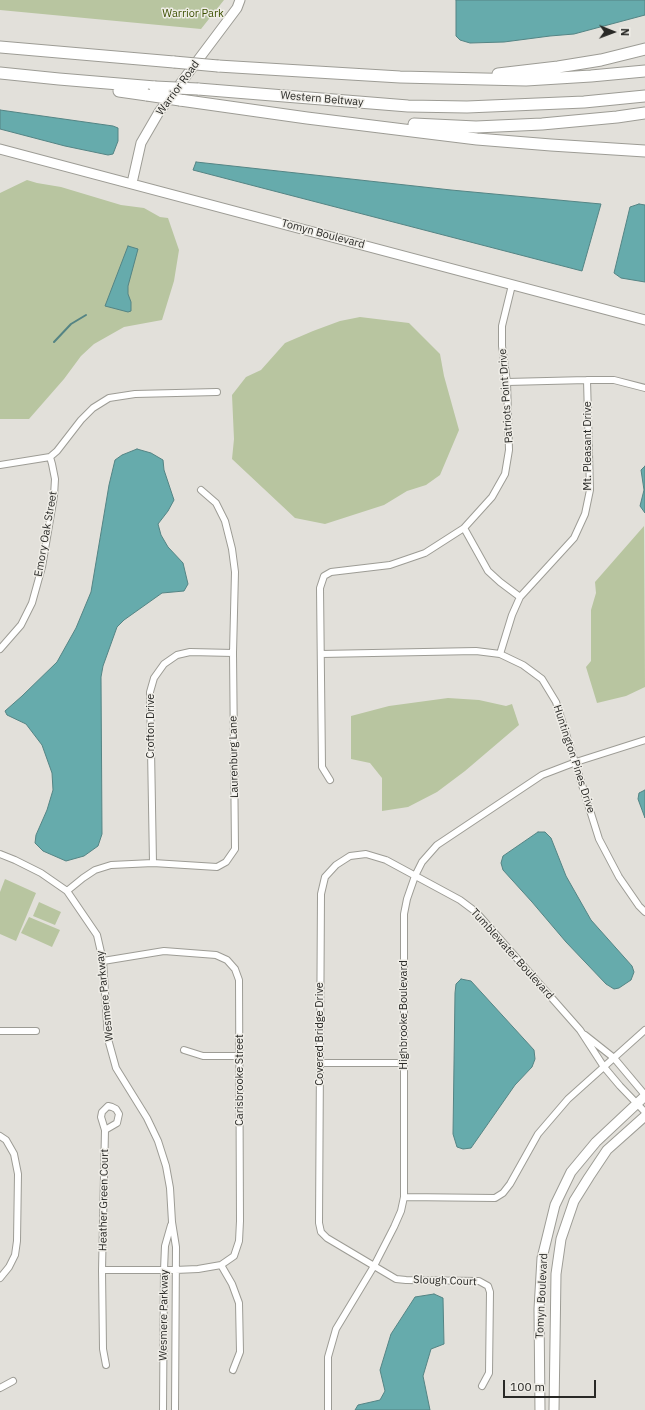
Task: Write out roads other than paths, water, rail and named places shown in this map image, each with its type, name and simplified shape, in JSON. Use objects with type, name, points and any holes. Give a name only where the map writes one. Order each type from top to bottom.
[{"type":"highway","points":[[0,47],[218,66],[400,78],[526,80],[645,71]]},
{"type":"highway","points":[[455,79],[558,67],[601,60],[645,49]]},
{"type":"highway","name":"Western Beltway","points":[[0,73],[151,91],[198,89],[408,106],[584,102],[645,96]]},
{"type":"highway","points":[[151,91],[180,100],[307,118],[477,138],[551,145],[645,151]]},
{"type":"highway","points":[[307,118],[389,124],[476,127],[542,124],[645,113]]},
{"type":"street","name":"Warrior Road","points":[[132,183],[142,143],[159,112],[237,8],[240,0]]},
{"type":"street","name":"Tomyn Boulevard","points":[[0,149],[645,320]]},
{"type":"street","name":"Patriots Point Drive","points":[[321,654],[320,588],[324,576],[331,572],[390,565],[425,553],[464,528],[492,497],[505,474],[509,450],[507,382],[502,346],[502,326],[512,285]]},
{"type":"street","name":"Mt. Pleasant Drive","points":[[500,654],[512,615],[520,597],[574,538],[584,514],[590,490],[587,380]]},
{"type":"street","points":[[507,382],[614,380],[645,388]]},
{"type":"street","points":[[0,465],[50,457],[57,451],[81,420],[93,408],[109,398],[135,394],[217,392]]},
{"type":"street","name":"Emory Oak Street","points":[[0,649],[21,625],[32,603],[42,567],[55,479],[50,457]]},
{"type":"street","name":"Laurenburg Lane","points":[[67,891],[95,870],[106,866],[153,863],[217,867],[226,862],[234,849],[232,653],[235,572],[232,549],[225,521],[216,503],[201,490]]},
{"type":"street","points":[[464,528],[488,571],[520,597]]},
{"type":"street","name":"Huntington Pines Drive","points":[[321,654],[476,651],[500,654],[523,665],[542,679],[556,702],[599,839],[619,877],[639,906],[645,912]]},
{"type":"street","name":"Crofton Drive","points":[[153,863],[150,692],[154,678],[164,664],[177,655],[190,652],[232,653]]},
{"type":"street","points":[[321,654],[322,767],[330,780]]},
{"type":"street","name":"Highbrooke Boulevard","points":[[328,1410],[328,1357],[336,1329],[374,1266],[401,1211],[404,1197],[404,914],[407,899],[415,876],[422,862],[437,845],[542,775],[576,762],[645,740]]},
{"type":"street","name":"Wesmere Parkway","points":[[0,854],[41,873],[67,891],[97,935],[103,961],[108,1039],[116,1068],[147,1118],[158,1141],[166,1166],[170,1188],[172,1222],[176,1247],[175,1410]]},
{"type":"street","name":"Covered Bridge Drive","points":[[374,1266],[327,1238],[321,1232],[319,1222],[321,894],[325,877],[336,865],[350,856],[366,854],[386,860],[415,876]]},
{"type":"street","name":"Tumblewater Boulevard","points":[[415,876],[460,900],[476,912],[580,1030],[604,1067],[645,1112]]},
{"type":"street","name":"Carisbrooke Street","points":[[103,961],[164,951],[216,955],[227,960],[235,969],[239,980],[239,1242],[234,1256],[221,1265]]},
{"type":"street","name":"Tumblewater Boulevard","points":[[580,1030],[614,1058],[645,1096]]},
{"type":"street","points":[[404,1197],[495,1198],[503,1193],[510,1184],[538,1134],[568,1099],[645,1030]]},
{"type":"street","points":[[0,1031],[36,1031]]},
{"type":"street","points":[[184,1050],[203,1056],[240,1056]]},
{"type":"street","points":[[320,1063],[404,1063]]},
{"type":"street","points":[[620,1086],[630,1078]]},
{"type":"street","name":"Tomyn Boulevard","points":[[540,1410],[539,1309],[542,1258],[555,1205],[571,1172],[596,1142],[645,1096]]},
{"type":"street","name":"Tomyn Boulevard","points":[[554,1410],[556,1274],[561,1239],[574,1201],[607,1150],[645,1116]]},
{"type":"street","name":"Heather Green Court","points":[[105,1130],[102,1270],[103,1349],[106,1365]]},
{"type":"street","points":[[0,1136],[6,1140],[14,1154],[18,1174],[17,1241],[15,1255],[9,1267],[0,1278]]},
{"type":"street","name":"Wesmere Parkway","points":[[163,1410],[164,1270],[166,1246],[172,1222]]},
{"type":"street","points":[[102,1270],[175,1270],[198,1269],[221,1265],[232,1284],[239,1303],[240,1352],[233,1370]]},
{"type":"street","name":"Slough Court","points":[[374,1266],[396,1279],[479,1282],[488,1286],[490,1292],[489,1373],[482,1386]]},
{"type":"street","points":[[0,1388],[12,1381]]},
{"type":"water","points":[[456,0],[645,0],[645,15],[574,34],[504,42],[470,43],[460,40],[456,36]]},
{"type":"water","points":[[0,110],[113,126],[118,128],[118,141],[113,154],[108,155],[65,146],[0,129]]},
{"type":"water","points":[[196,162],[451,190],[601,204],[582,271],[193,170]]},
{"type":"water","points":[[639,204],[645,205],[645,282],[621,278],[614,273],[630,207]]},
{"type":"water","points":[[128,246],[138,249],[128,286],[131,311],[128,312],[105,306]]},
{"type":"water","points":[[137,449],[151,453],[163,460],[164,470],[174,500],[158,524],[161,535],[168,547],[183,563],[188,584],[184,591],[162,593],[124,620],[117,627],[103,666],[101,677],[102,834],[98,846],[84,856],[66,861],[43,851],[35,843],[36,835],[47,810],[53,790],[52,773],[42,745],[26,724],[7,715],[5,711],[57,662],[76,628],[91,592],[109,485],[115,460],[122,455]]},
{"type":"water","points":[[645,466],[645,513],[640,506],[644,490],[641,470]]},
{"type":"water","points":[[645,790],[645,818],[638,799],[639,793]]},
{"type":"water","points":[[538,832],[545,832],[551,838],[566,876],[591,920],[632,966],[634,972],[631,980],[619,988],[614,989],[606,984],[566,942],[503,870],[501,863],[503,856]]},
{"type":"water","points":[[461,979],[471,981],[534,1050],[535,1059],[532,1067],[515,1085],[471,1148],[463,1149],[457,1147],[453,1134],[455,993],[456,984]]},
{"type":"water","points":[[434,1294],[443,1298],[444,1344],[431,1349],[423,1376],[430,1410],[355,1410],[358,1405],[380,1400],[385,1391],[380,1370],[391,1334],[415,1297]]},
{"type":"waterway","points":[[54,342],[71,324],[86,315]]},
{"type":"park label","name":"Warrior Park","points":[[193,14]]}]
